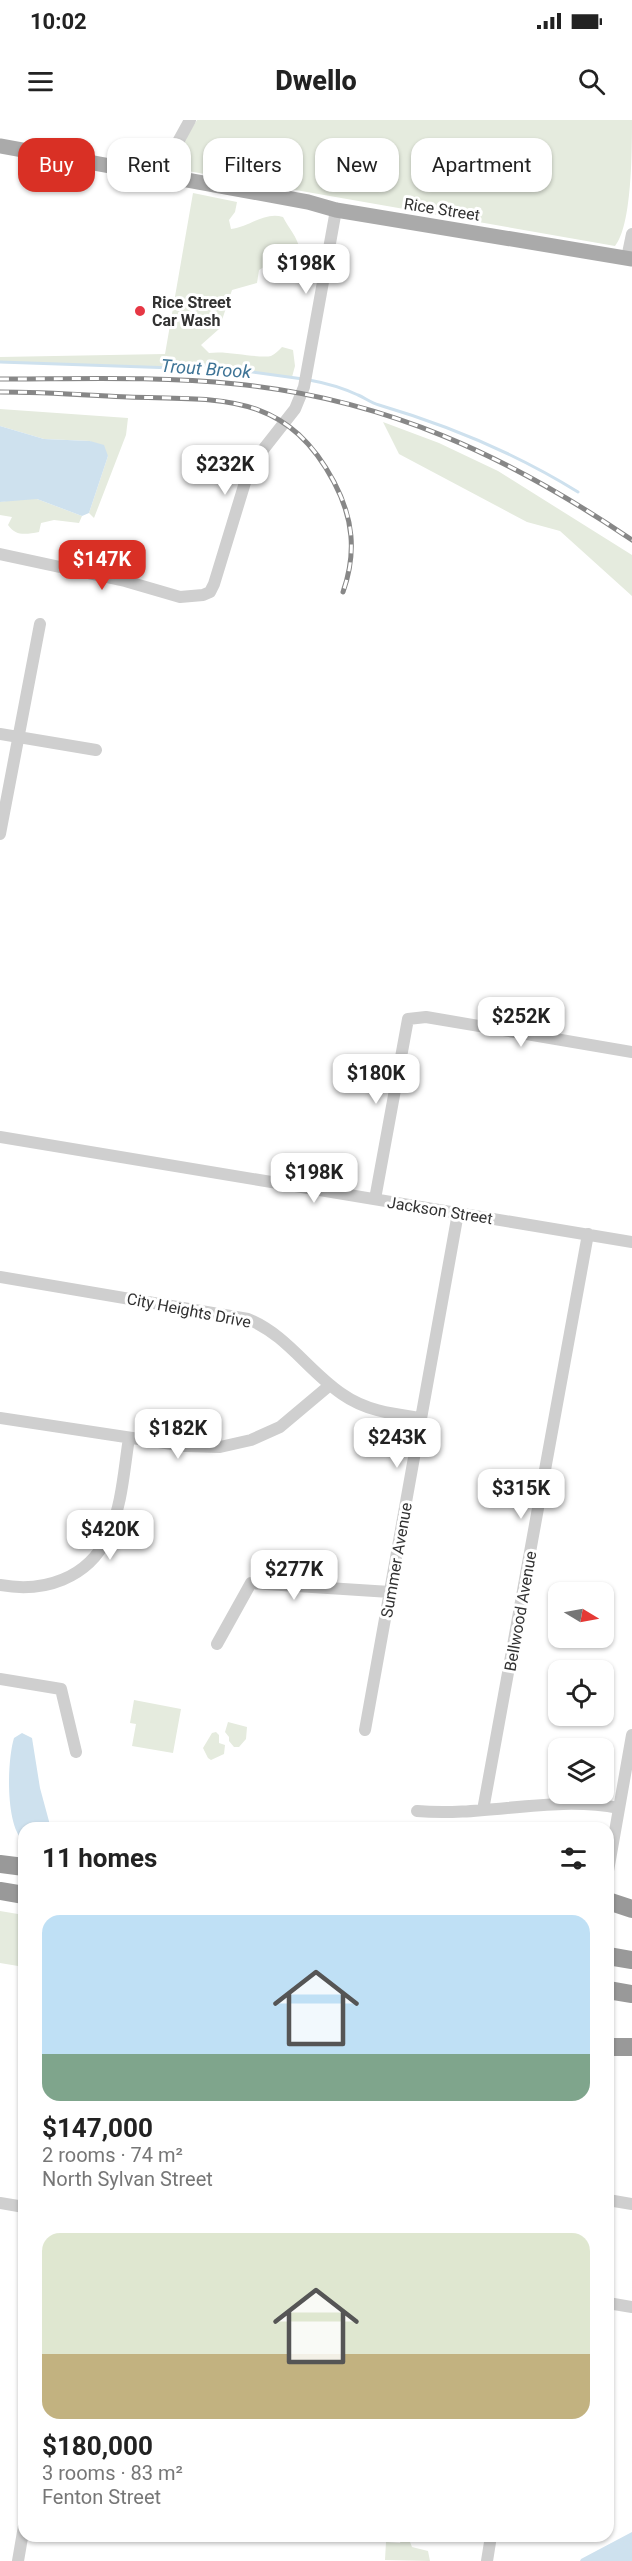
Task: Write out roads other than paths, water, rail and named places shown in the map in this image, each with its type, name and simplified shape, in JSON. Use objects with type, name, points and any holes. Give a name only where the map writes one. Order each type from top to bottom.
[{"type":"highway","points":[[0,1891],[18,1894]]},
{"type":"highway","points":[[0,1896],[18,1895]]},
{"type":"highway","points":[[614,1903],[632,1909]]},
{"type":"highway","points":[[614,1957],[629,1959]]},
{"type":"highway","points":[[614,2047],[632,2048]]},
{"type":"main road","name":"Rice Street","points":[[0,146],[107,166]]},
{"type":"main road","name":"Rice Street","points":[[191,181],[308,202],[336,210],[629,258]]},
{"type":"street","points":[[180,138],[190,120]]},
{"type":"street","points":[[0,554],[40,561],[180,597],[203,595],[210,592],[247,476],[262,451],[295,409],[304,387],[336,210]]},
{"type":"street","points":[[629,258],[632,234]]},
{"type":"street","points":[[0,834],[40,624]]},
{"type":"street","points":[[0,734],[96,750]]},
{"type":"street","points":[[375,1199],[408,1019],[426,1017],[632,1052]]},
{"type":"street","name":"Jackson Street","points":[[0,1137],[632,1242]]},
{"type":"street","name":"Summer Avenue","points":[[365,1730],[458,1213]]},
{"type":"street","name":"Bellwood Avenue","points":[[483,1810],[588,1234]]},
{"type":"street","name":"City Heights Drive","points":[[0,1277],[248,1319],[277,1334],[330,1385],[349,1399],[371,1409],[421,1418]]},
{"type":"street","points":[[0,1418],[201,1448],[236,1445],[280,1427],[330,1385]]},
{"type":"street","points":[[0,1586],[23,1588],[52,1585],[75,1574],[94,1557],[105,1542],[114,1521],[129,1438]]},
{"type":"street","points":[[217,1644],[251,1583],[390,1592]]},
{"type":"street","points":[[0,1679],[61,1689],[76,1752]]},
{"type":"street","points":[[614,1837],[632,1735]]},
{"type":"street","points":[[417,1810],[456,1812],[580,1803],[619,1808]]},
{"type":"street","points":[[614,2201],[632,2204]]},
{"type":"street","points":[[0,2203],[18,2206]]},
{"type":"street","points":[[614,2304],[632,2307]]},
{"type":"street","points":[[18,2561],[21,2542]]},
{"type":"street","points":[[487,2561],[490,2542]]},
{"type":"water","points":[[0,426],[44,439],[90,441],[104,445],[108,456],[89,513],[82,516],[37,499],[0,502]]},
{"type":"water","points":[[22,1733],[32,1738],[40,1788],[49,1822],[18,1822],[18,1834],[13,1822],[9,1793],[10,1762],[14,1738]]},
{"type":"water","points":[[632,2532],[632,2561],[580,2561],[581,2559]]},
{"type":"waterway","name":"Trout Brook","points":[[0,362],[174,368],[203,365],[303,379]]},
{"type":"waterway","points":[[309,380],[346,390],[376,404],[481,442],[531,465],[578,492]]},
{"type":"railway","points":[[0,379],[118,378],[207,381],[291,392],[344,403],[444,436],[492,458],[539,482],[632,540]]},
{"type":"railway","points":[[0,392],[220,401],[246,406],[271,415],[294,430],[315,452],[340,495],[351,536],[350,563],[343,592]]},
{"type":"place","name":"Rice Street Car Wash","points":[[140,311]]}]
